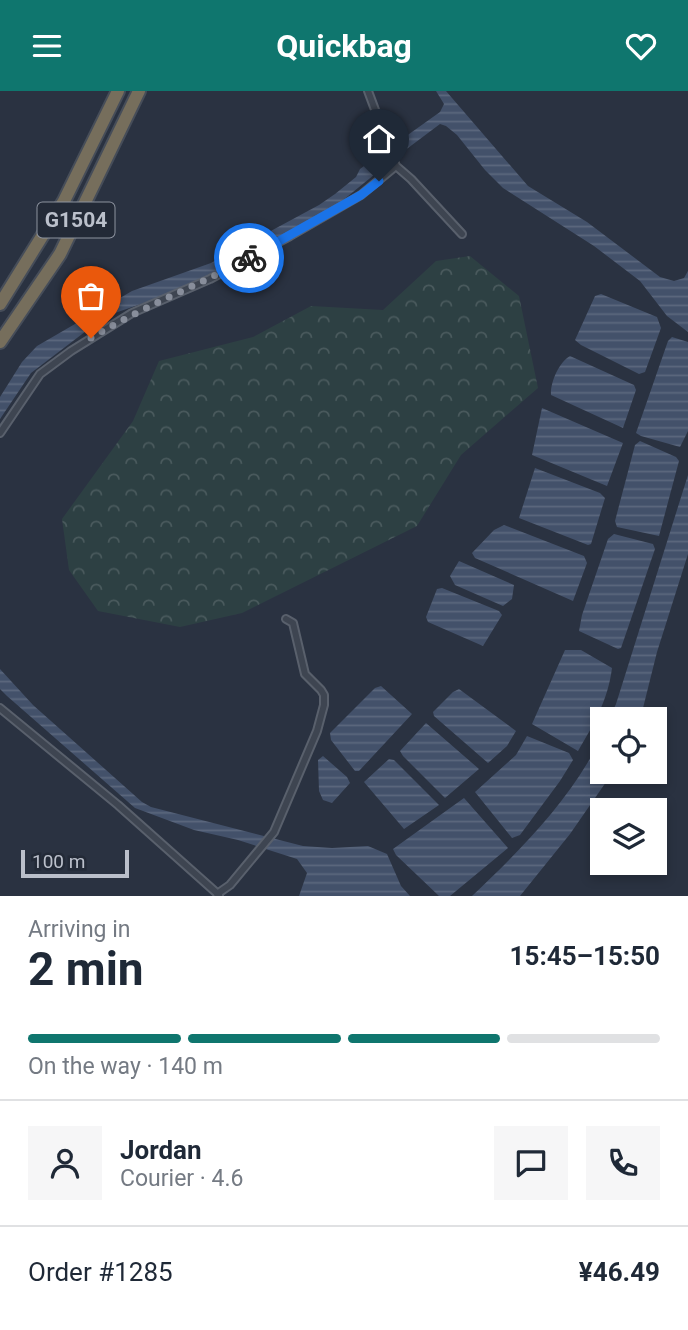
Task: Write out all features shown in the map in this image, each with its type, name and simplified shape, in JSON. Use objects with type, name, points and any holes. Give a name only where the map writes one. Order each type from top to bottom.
[{"type":"highway","name":"G1504","points":[[0,304],[64,201],[118,91]]},
{"type":"highway","name":"G1504","points":[[0,342],[60,254],[139,91]]},
{"type":"street","points":[[368,91],[395,163],[462,234]]},
{"type":"street","points":[[0,433],[40,374],[71,351],[132,313],[210,279],[361,195],[395,163]]},
{"type":"street","points":[[0,708],[219,895],[274,832],[317,731],[324,705],[321,690],[305,674],[293,622],[286,619]]},
{"type":"green space","points":[[470,256],[519,296],[538,388],[461,455],[417,526],[242,613],[180,627],[98,611],[69,570],[62,519],[133,421],[159,361],[253,337],[311,306],[383,310],[436,261]]},
{"type":"water","points":[[436,91],[446,91],[528,186],[587,222],[660,277],[674,281],[684,278],[688,271],[688,332],[667,316],[640,281],[594,246],[503,188],[457,135],[440,124],[337,205],[211,276],[170,294],[112,314],[94,325],[31,373],[0,419],[0,397],[22,362],[37,346],[132,291],[211,263],[319,205],[356,177],[360,169],[440,112],[444,104]]},
{"type":"water","points":[[601,294],[657,317],[661,328],[645,372],[639,374],[575,340],[595,296]]},
{"type":"water","points":[[672,337],[688,342],[688,431],[680,447],[636,433],[668,341]]},
{"type":"water","points":[[570,356],[634,385],[636,390],[623,428],[551,395],[556,373]]},
{"type":"water","points":[[542,408],[623,443],[607,486],[532,455]]},
{"type":"water","points":[[640,441],[676,457],[679,461],[659,536],[617,527],[615,521],[635,445]]},
{"type":"water","points":[[535,468],[600,493],[605,498],[591,544],[519,518]]},
{"type":"water","points":[[688,475],[688,554],[657,652],[643,707],[615,707]]},
{"type":"water","points":[[504,525],[584,556],[587,563],[573,601],[475,558],[472,553],[494,530]]},
{"type":"water","points":[[614,534],[653,544],[655,549],[621,648],[618,649],[579,631],[608,539]]},
{"type":"water","points":[[459,561],[514,585],[512,599],[503,606],[455,585],[450,576]]},
{"type":"water","points":[[442,588],[499,611],[502,615],[483,646],[428,622],[426,617],[437,589]]},
{"type":"water","points":[[565,650],[581,650],[612,668],[601,707],[590,707],[590,730],[578,751],[532,724]]},
{"type":"water","points":[[0,669],[33,705],[142,802],[151,807],[303,846],[368,846],[387,854],[401,886],[410,896],[299,896],[307,873],[297,859],[238,840],[194,830],[135,808],[0,689]]},
{"type":"water","points":[[381,686],[412,714],[359,771],[355,771],[331,740],[330,733],[375,688]]},
{"type":"water","points":[[459,689],[516,731],[507,746],[488,763],[434,716],[433,712]]},
{"type":"water","points":[[426,723],[479,769],[445,798],[400,751]]},
{"type":"water","points":[[527,736],[569,753],[573,760],[520,835],[512,838],[475,792],[516,755]]},
{"type":"water","points":[[323,756],[347,777],[350,783],[332,803],[323,800],[319,791],[318,760]]},
{"type":"water","points":[[389,759],[394,760],[439,805],[404,829],[364,782]]},
{"type":"water","points":[[590,759],[590,784],[605,784],[595,798],[590,798],[590,805],[570,834],[520,896],[472,896],[545,821]]},
{"type":"water","points":[[464,798],[508,848],[450,896],[439,896],[393,849]]},
{"type":"way so far","points":[[91,338],[132,313],[210,279],[249,258]]},
{"type":"route","points":[[249,258],[361,195],[379,181]]}]
